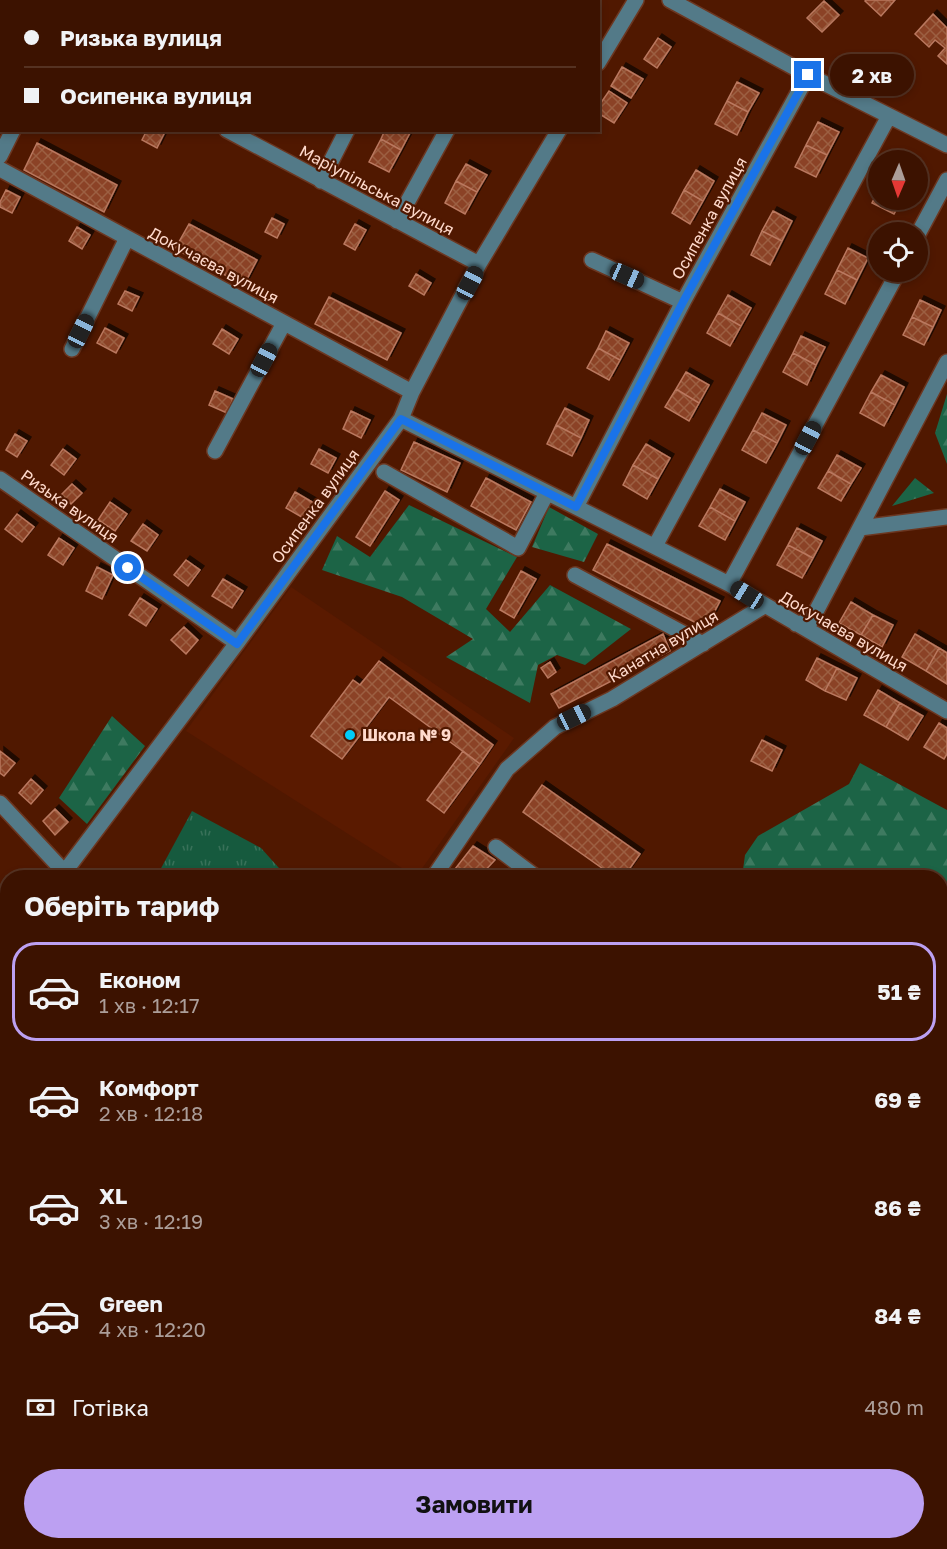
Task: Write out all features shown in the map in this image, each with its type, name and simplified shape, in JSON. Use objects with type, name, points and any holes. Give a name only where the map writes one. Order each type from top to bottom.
[{"type":"street","points":[[600,60],[636,0]]},
{"type":"street","points":[[670,0],[808,75],[947,145]]},
{"type":"street","name":"Осипенка вулиця","points":[[576,507],[683,302],[808,75]]},
{"type":"street","points":[[655,546],[889,116]]},
{"type":"street","points":[[0,156],[12,132]]},
{"type":"street","points":[[321,181],[346,132]]},
{"type":"street","points":[[397,221],[446,132]]},
{"type":"street","name":"Осипенка вулиця","points":[[69,870],[401,419],[412,392],[479,264],[558,132]]},
{"type":"street","name":"Маріупільська вулиця","points":[[246,135],[321,181],[479,264]]},
{"type":"street","name":"Докучаєва вулиця","points":[[0,169],[412,392]]},
{"type":"street","points":[[924,222],[947,180]]},
{"type":"street","points":[[72,349],[127,238]]},
{"type":"street","points":[[592,260],[683,302]]},
{"type":"street","points":[[729,584],[893,282]]},
{"type":"street","points":[[215,451],[284,323]]},
{"type":"street","points":[[796,624],[811,621],[947,362]]},
{"type":"street","name":"Докучаєва вулиця","points":[[401,419],[729,584],[947,711]]},
{"type":"street","points":[[384,472],[518,548],[548,493]]},
{"type":"street","name":"Ризька вулиця","points":[[0,479],[237,644]]},
{"type":"street","points":[[860,528],[947,516]]},
{"type":"street","points":[[575,575],[703,644]]},
{"type":"street","name":"Канатна вулиця","points":[[438,870],[507,769],[555,727],[612,699],[764,606]]},
{"type":"street","points":[[0,803],[60,870]]},
{"type":"street","points":[[496,847],[526,870]]},
{"type":"shaded area","name":"Школа № 9","points":[[291,587],[514,738],[421,870],[405,870],[186,731]]},
{"type":"green space","points":[[947,394],[947,464],[935,433]]},
{"type":"green space","points":[[915,478],[934,493],[892,506]]},
{"type":"green space","points":[[409,505],[517,557],[486,609],[510,632],[550,585],[631,629],[585,665],[557,655],[538,665],[530,703],[446,657],[473,639],[402,597],[322,570],[337,536],[370,557]]},
{"type":"green space","points":[[549,507],[598,534],[584,562],[532,547]]},
{"type":"green space","points":[[112,716],[145,746],[87,824],[59,798]]},
{"type":"green space","points":[[860,763],[947,810],[947,870],[743,870],[745,855],[758,836],[849,784]]},
{"type":"green space","points":[[192,811],[261,848],[281,870],[160,870]]},
{"type":"building","points":[[866,0],[895,0],[881,16]]},
{"type":"building","points":[[824,1],[839,15],[822,32],[807,18]]},
{"type":"building","points":[[933,14],[947,28],[947,64],[938,56],[945,48],[935,40],[929,47],[915,34]]},
{"type":"building","points":[[658,38],[671,47],[657,68],[644,59]]},
{"type":"building","points":[[622,67],[643,79],[631,98],[611,86]]},
{"type":"building","points":[[737,82],[759,93],[748,112],[727,101]]},
{"type":"building","points":[[609,91],[627,103],[614,123],[600,114],[600,104]]},
{"type":"building","points":[[727,101],[748,112],[737,135],[715,124]]},
{"type":"building","points":[[818,122],[839,132],[827,155],[806,145]]},
{"type":"building","points":[[146,132],[165,132],[157,148],[142,140]]},
{"type":"building","points":[[384,132],[410,132],[401,150],[381,139]]},
{"type":"building","points":[[381,139],[401,150],[389,172],[369,162]]},
{"type":"building","points":[[37,143],[117,185],[104,212],[24,170]]},
{"type":"building","points":[[806,145],[827,155],[816,177],[795,167]]},
{"type":"building","points":[[466,164],[487,175],[477,192],[456,181]]},
{"type":"building","points":[[696,170],[714,181],[703,201],[684,190]]},
{"type":"building","points":[[456,181],[477,192],[465,214],[445,203]]},
{"type":"building","points":[[6,190],[20,197],[12,213],[0,207]]},
{"type":"building","points":[[684,190],[703,201],[690,224],[672,213]]},
{"type":"building","points":[[773,211],[792,221],[782,241],[762,231]]},
{"type":"building","points":[[272,218],[284,224],[277,238],[265,232]]},
{"type":"building","points":[[189,224],[257,260],[244,285],[175,249]]},
{"type":"building","points":[[355,224],[366,230],[355,250],[344,244]]},
{"type":"building","points":[[77,227],[90,235],[82,249],[69,241]]},
{"type":"building","points":[[762,231],[782,241],[770,265],[751,255]]},
{"type":"building","points":[[848,248],[868,258],[857,280],[837,270]]},
{"type":"building","points":[[837,270],[857,280],[845,304],[825,294]]},
{"type":"building","points":[[416,274],[431,283],[424,295],[409,286]]},
{"type":"building","points":[[125,291],[139,297],[132,311],[118,304]]},
{"type":"building","points":[[728,295],[751,308],[741,326],[718,313]]},
{"type":"building","points":[[329,297],[401,333],[387,360],[315,324]]},
{"type":"building","points":[[920,300],[941,310],[933,327],[912,317]]},
{"type":"building","points":[[718,313],[741,326],[730,346],[707,333]]},
{"type":"building","points":[[912,317],[933,327],[924,345],[903,335]]},
{"type":"building","points":[[105,328],[124,338],[116,353],[97,343]]},
{"type":"building","points":[[222,329],[238,339],[229,354],[213,344]]},
{"type":"building","points":[[606,331],[629,343],[620,360],[598,348]]},
{"type":"building","points":[[801,336],[825,347],[816,365],[793,353]]},
{"type":"building","points":[[598,348],[620,360],[609,380],[587,368]]},
{"type":"building","points":[[793,353],[816,365],[807,385],[783,372]]},
{"type":"building","points":[[686,372],[709,385],[699,403],[676,389]]},
{"type":"building","points":[[881,375],[904,387],[895,405],[871,392]]},
{"type":"building","points":[[676,389],[699,403],[689,421],[665,407]]},
{"type":"building","points":[[215,391],[233,399],[227,413],[209,405]]},
{"type":"building","points":[[871,392],[895,405],[884,426],[860,413]]},
{"type":"building","points":[[565,408],[589,420],[581,438],[556,425]]},
{"type":"building","points":[[351,411],[370,420],[361,438],[343,429]]},
{"type":"building","points":[[762,413],[786,425],[777,443],[753,430]]},
{"type":"building","points":[[556,425],[581,438],[572,456],[547,444]]},
{"type":"building","points":[[753,430],[777,443],[766,463],[742,450]]},
{"type":"building","points":[[15,434],[27,441],[17,457],[6,450]]},
{"type":"building","points":[[414,442],[460,463],[447,492],[401,470]]},
{"type":"building","points":[[646,444],[670,458],[658,479],[633,465]]},
{"type":"building","points":[[63,449],[76,459],[64,475],[51,465]]},
{"type":"building","points":[[319,449],[336,458],[328,473],[311,464]]},
{"type":"building","points":[[837,455],[861,468],[851,484],[828,471]]},
{"type":"building","points":[[633,465],[658,479],[647,499],[623,485]]},
{"type":"building","points":[[828,471],[851,484],[841,501],[818,488]]},
{"type":"building","points":[[486,478],[531,502],[516,530],[471,506]]},
{"type":"building","points":[[72,484],[82,493],[71,504],[61,495]]},
{"type":"building","points":[[720,489],[745,502],[735,521],[710,507]]},
{"type":"building","points":[[385,491],[399,500],[370,546],[356,537]]},
{"type":"building","points":[[295,492],[314,503],[305,519],[286,508]]},
{"type":"building","points":[[110,502],[127,514],[115,531],[98,520]]},
{"type":"building","points":[[710,507],[735,521],[725,540],[699,526]]},
{"type":"building","points":[[17,514],[34,527],[22,542],[5,529]]},
{"type":"building","points":[[143,524],[158,535],[147,551],[131,541]]},
{"type":"building","points":[[797,528],[822,541],[813,558],[788,545]]},
{"type":"building","points":[[59,538],[74,548],[63,565],[48,555]]},
{"type":"building","points":[[607,544],[720,601],[706,628],[593,570]]},
{"type":"building","points":[[788,545],[813,558],[802,578],[777,565]]},
{"type":"building","points":[[186,560],[200,570],[188,586],[174,575]]},
{"type":"building","points":[[97,567],[113,575],[102,599],[86,591]]},
{"type":"building","points":[[521,571],[536,579],[514,618],[500,610]]},
{"type":"building","points":[[223,579],[243,591],[232,608],[212,596]]},
{"type":"building","points":[[140,598],[157,609],[146,626],[129,615]]},
{"type":"building","points":[[851,602],[873,615],[861,635],[839,623]]},
{"type":"building","points":[[873,615],[893,625],[882,647],[861,635]]},
{"type":"building","points":[[184,627],[198,640],[186,654],[171,640]]},
{"type":"building","points":[[663,634],[670,651],[559,708],[551,694]]},
{"type":"building","points":[[915,634],[939,648],[926,671],[902,657]]},
{"type":"building","points":[[939,648],[947,653],[947,684],[926,671]]},
{"type":"building","points":[[817,658],[837,668],[825,691],[806,680]]},
{"type":"building","points":[[379,661],[493,745],[480,764],[389,697],[342,759],[311,736],[353,680],[360,685]]},
{"type":"building","points":[[550,662],[556,672],[548,678],[541,668]]},
{"type":"building","points":[[837,668],[857,678],[846,700],[825,691]]},
{"type":"building","points":[[878,690],[900,703],[886,727],[864,715]]},
{"type":"building","points":[[900,703],[923,716],[908,740],[886,727]]},
{"type":"building","points":[[939,723],[947,728],[947,754],[944,759],[924,747]]},
{"type":"building","points":[[762,740],[782,750],[772,771],[751,761]]},
{"type":"building","points":[[0,751],[15,763],[4,776],[0,773]]},
{"type":"building","points":[[463,751],[480,764],[444,813],[427,800]]},
{"type":"building","points":[[31,779],[43,790],[31,804],[19,793]]},
{"type":"building","points":[[542,785],[640,854],[629,870],[605,870],[523,812]]},
{"type":"building","points":[[55,809],[68,822],[55,835],[43,821]]},
{"type":"building","points":[[473,846],[495,860],[486,870],[454,870]]},
{"type":"place","name":"Школа № 9","points":[[350,735]]},
{"type":"route","points":[[128,568],[237,644],[401,419],[576,507],[683,302],[808,75]]}]
